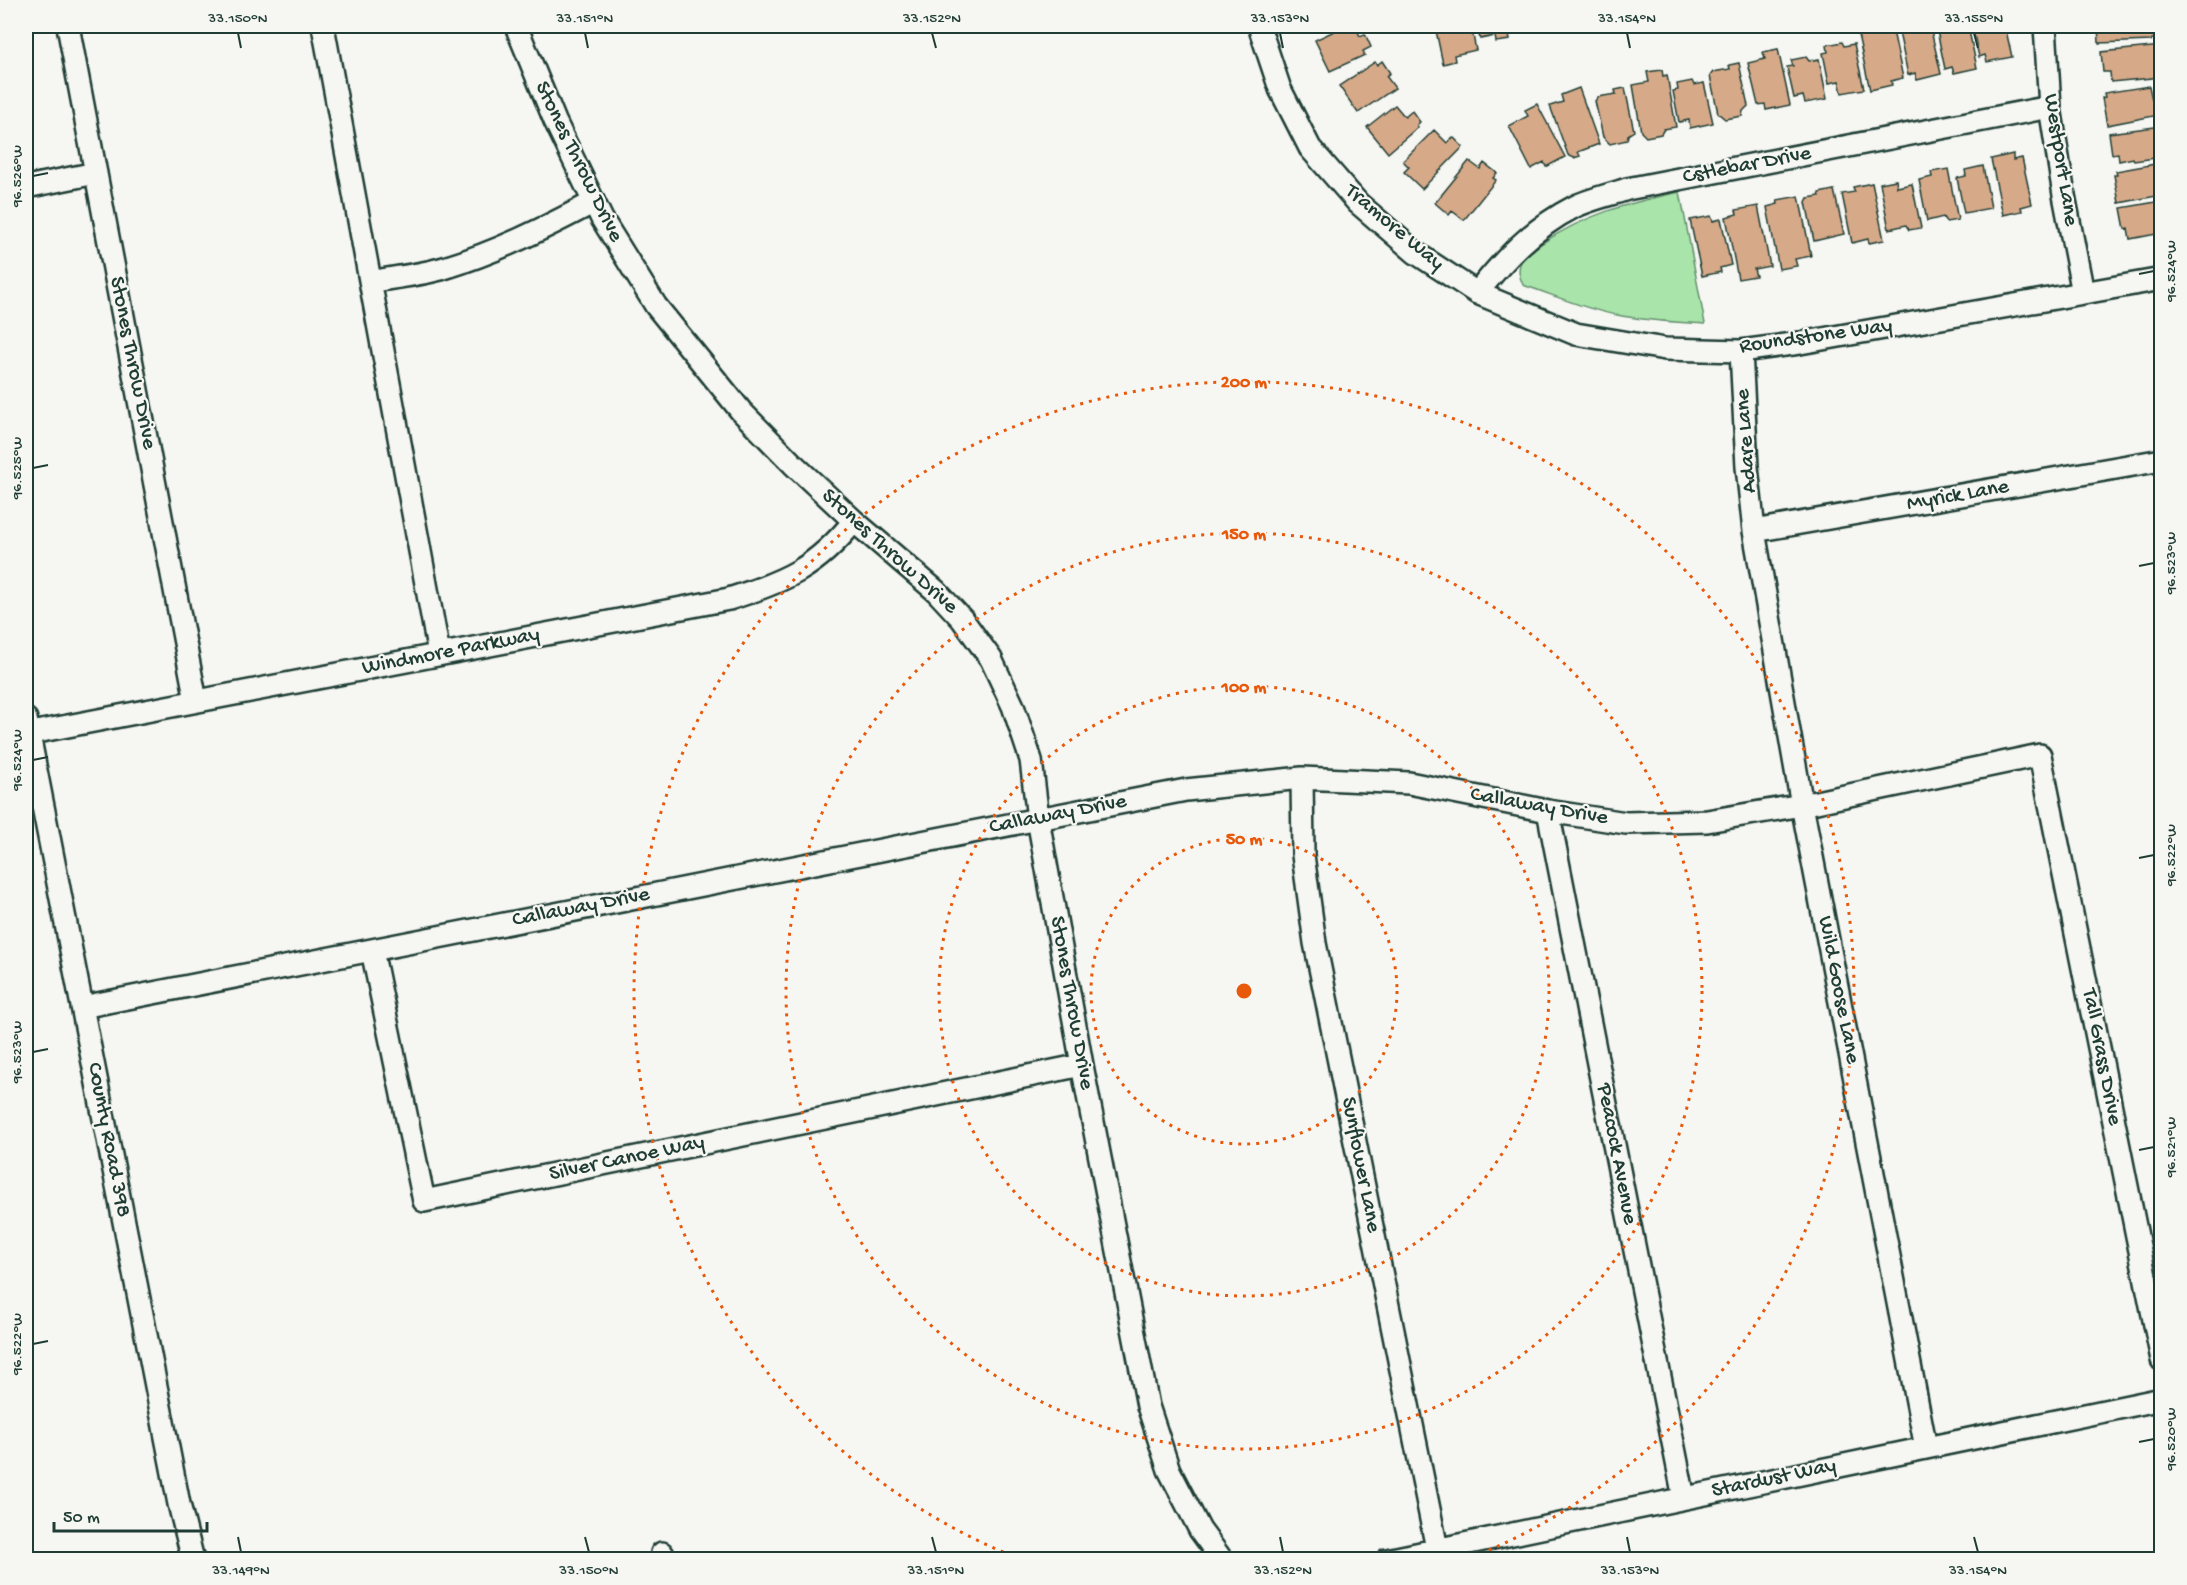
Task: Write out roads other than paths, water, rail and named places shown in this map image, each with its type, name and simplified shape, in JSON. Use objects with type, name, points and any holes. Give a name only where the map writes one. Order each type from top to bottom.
[{"type":"street","name":"Stones Throw Drive","points":[[68,26],[196,701]]},
{"type":"street","points":[[323,26],[439,654]]},
{"type":"street","name":"Stones Throw Drive","points":[[516,26],[555,121],[602,219],[656,306],[741,411],[793,464],[936,591],[962,619],[991,659],[1013,706],[1031,760],[1038,819],[1082,1065],[1148,1406],[1169,1470],[1200,1530],[1222,1560]]},
{"type":"street","name":"Tramore Way","points":[[1258,26],[1280,89],[1310,147],[1358,204],[1416,253],[1477,292]]},
{"type":"street","name":"Westport Lane","points":[[2045,26],[2050,107],[2083,293]]},
{"type":"street","name":"Cstlebar Drive","points":[[1477,292],[1508,255],[1536,230],[1575,206],[1627,189],[2050,107]]},
{"type":"street","points":[[26,187],[96,172]]},
{"type":"street","points":[[371,282],[442,268],[491,252],[531,235],[594,202]]},
{"type":"street","name":"Roundstone Way","points":[[1477,292],[1576,334],[1665,349],[1740,351],[1800,343],[2162,279]]},
{"type":"street","name":"Adare Lane","points":[[1740,351],[1747,467],[1754,531]]},
{"type":"street","name":"Myrick Lane","points":[[1754,531],[2162,460]]},
{"type":"street","name":"Windmore Parkway","points":[[26,729],[196,701],[729,599],[765,588],[806,568],[836,544],[855,521]]},
{"type":"street","name":"Wild Goose Lane","points":[[1754,531],[1802,805],[1926,1448]]},
{"type":"street","name":"County Road 398","points":[[26,729],[179,1504],[193,1560]]},
{"type":"street","name":"Callaway Drive","points":[[82,1007],[1186,790],[1302,778],[1409,783],[1548,811],[1626,823],[1707,821],[1802,805],[2040,755]]},
{"type":"street","name":"Tall Grass Drive","points":[[2040,755],[2162,1360]]},
{"type":"street","name":"Sunflower Lane","points":[[1302,778],[1303,855],[1315,943],[1437,1549]]},
{"type":"street","name":"Peacock Avenue","points":[[1548,811],[1684,1498]]},
{"type":"street","name":"Silver Canoe Way","points":[[372,950],[424,1201],[1082,1065]]},
{"type":"street","name":"Stardust Way","points":[[1387,1560],[2162,1399]]}]
